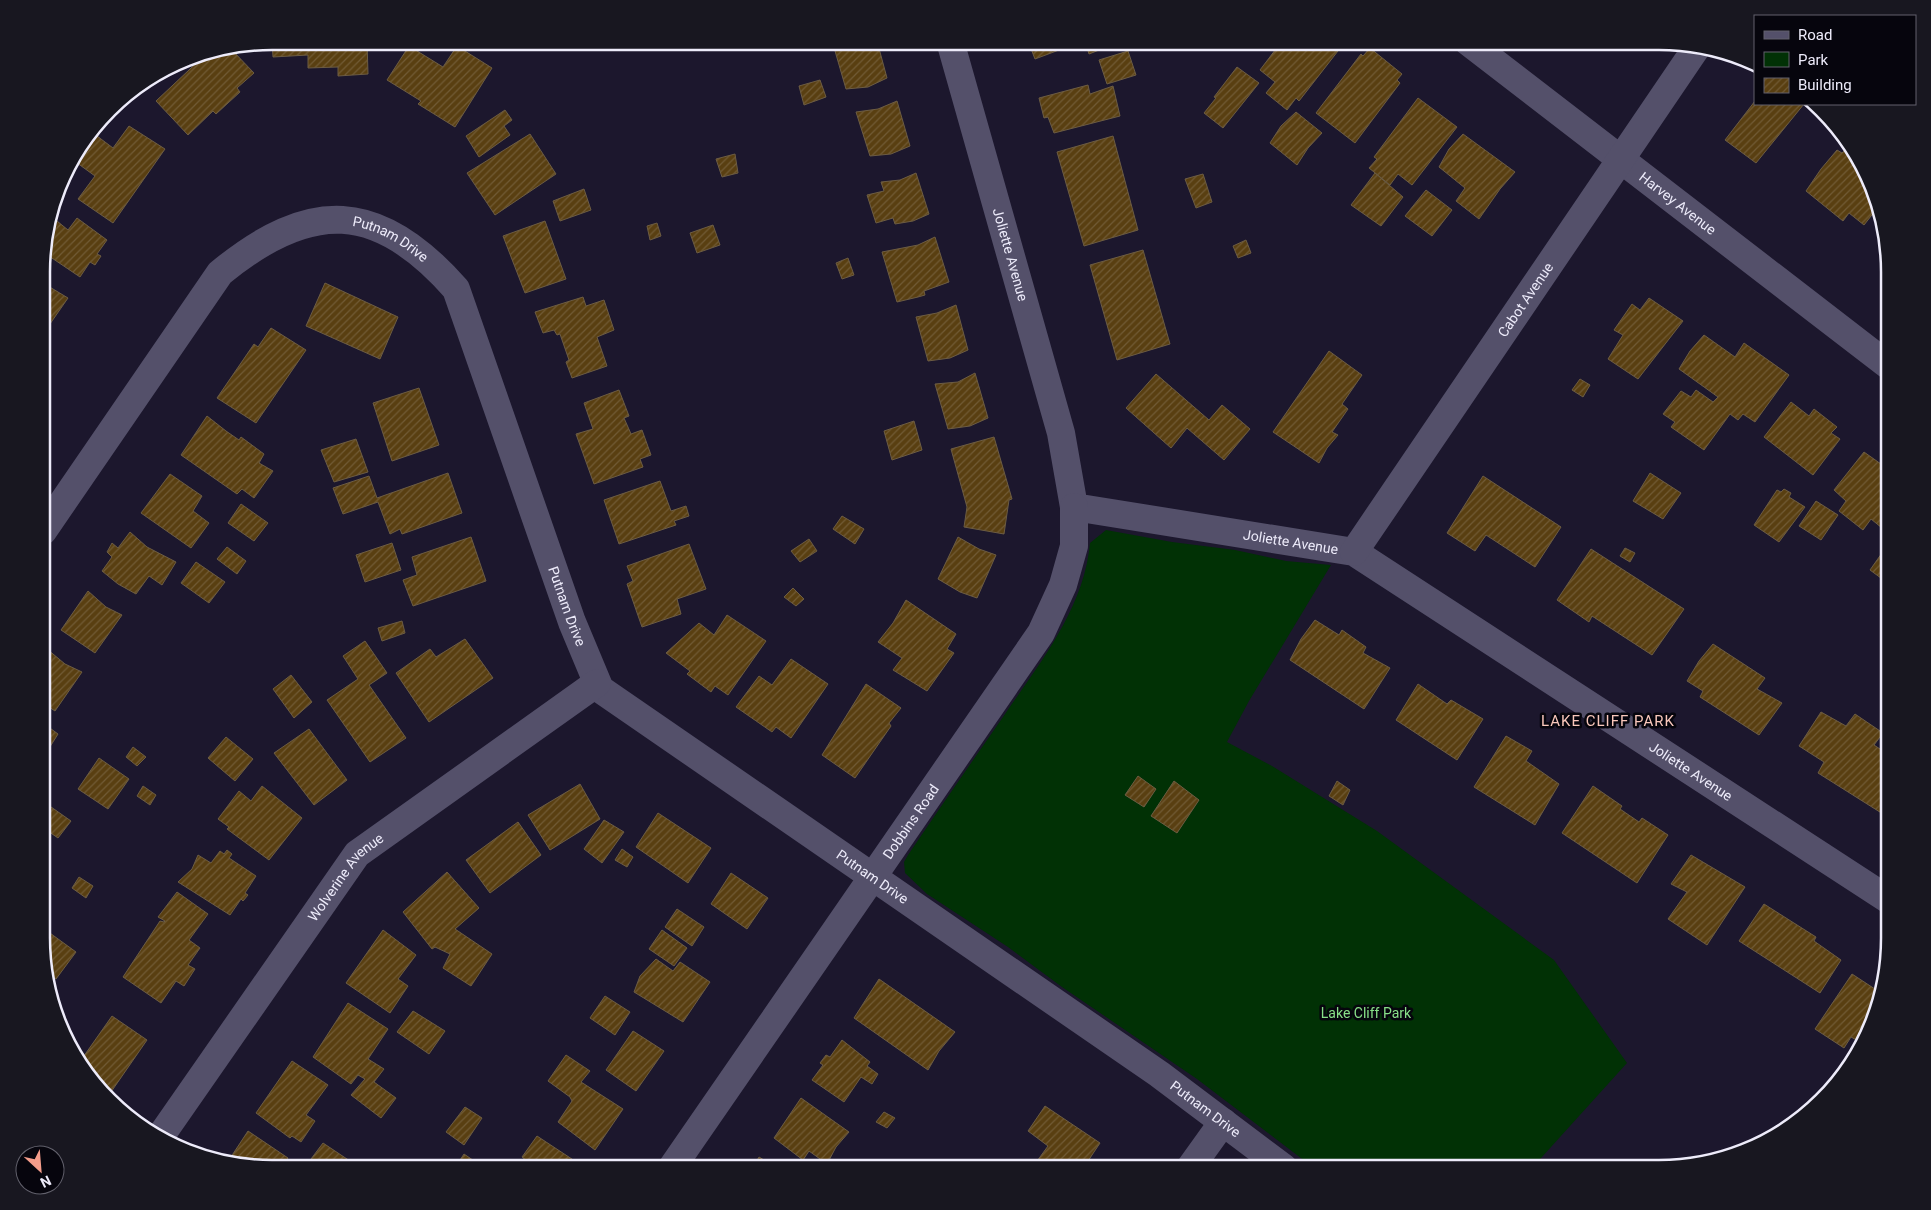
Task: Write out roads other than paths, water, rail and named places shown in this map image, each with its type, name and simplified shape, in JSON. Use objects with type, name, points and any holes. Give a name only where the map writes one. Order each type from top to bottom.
[{"type":"street","name":"Joliette Avenue","points":[[953,50],[1061,433],[1074,507],[1354,552],[1881,895]]},
{"type":"street","name":"Harvey Avenue","points":[[1479,50],[1881,360]]},
{"type":"street","name":"Cabot Avenue","points":[[1354,552],[1620,158],[1694,53]]},
{"type":"street","name":"Putnam Drive","points":[[50,521],[220,273],[244,253],[287,229],[319,221],[351,219],[393,233],[436,266],[456,288],[569,613],[600,689],[646,723],[1159,1074],[1273,1160]]},
{"type":"street","name":"Dobbins Road","points":[[677,1160],[1041,633],[1063,585],[1074,546],[1074,507]]},
{"type":"street","name":"Wolverine Avenue","points":[[164,1132],[357,854],[597,683]]},
{"type":"street","points":[[1196,1160],[1223,1122]]},
{"type":"district","name":"LAKE CLIFF PARK","points":[[1608,721]]},
{"type":"park label","name":"Lake Cliff Park","points":[[1366,1013]]}]
